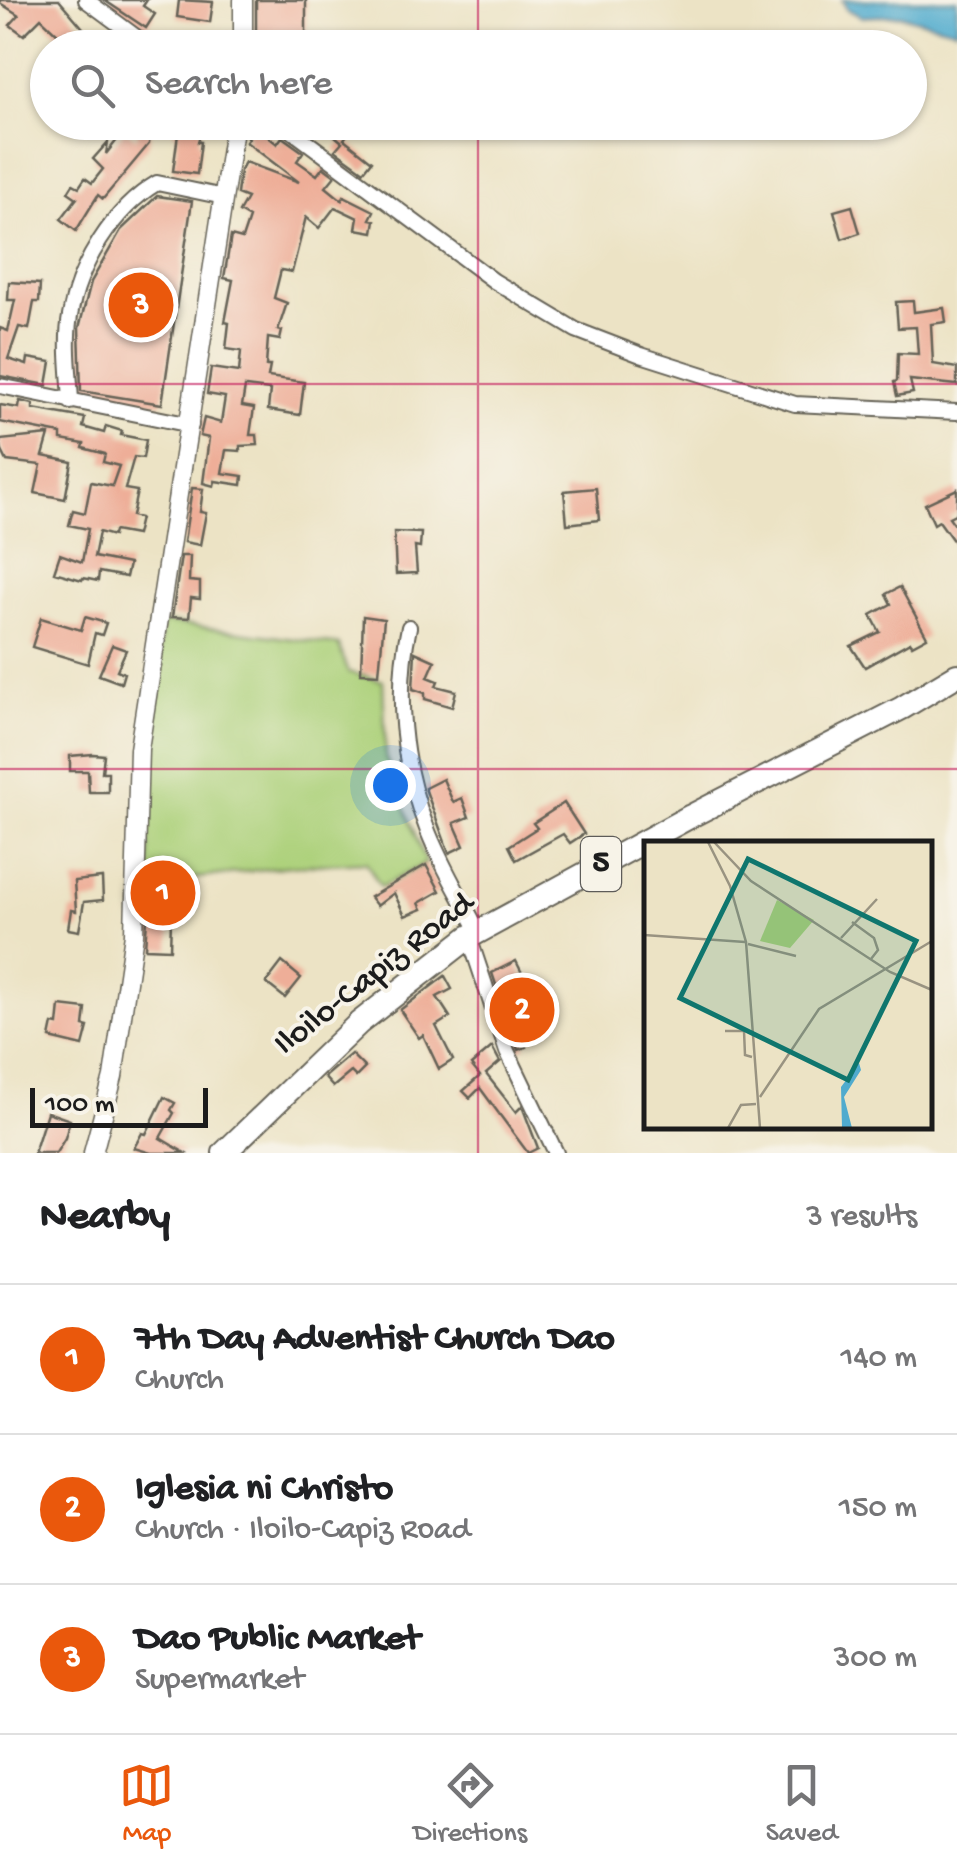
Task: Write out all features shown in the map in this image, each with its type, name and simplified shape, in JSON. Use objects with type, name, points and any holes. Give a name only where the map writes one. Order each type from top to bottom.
[{"type":"highway","name":"Iloilo-Capiz Road","points":[[650,841],[957,675]]},
{"type":"highway","name":"Iloilo-Capiz Road","points":[[224,1153],[359,1023],[473,934],[644,844]]},
{"type":"street","points":[[86,0],[127,30]]},
{"type":"street","points":[[243,30],[244,0]]},
{"type":"street","points":[[93,1153],[113,1076],[134,934],[139,749],[232,140]]},
{"type":"street","points":[[304,140],[494,281],[576,330],[795,404],[957,412]]},
{"type":"street","points":[[71,402],[70,316],[98,242],[135,200],[158,183],[224,197]]},
{"type":"street","points":[[0,386],[191,424]]},
{"type":"street","points":[[408,627],[401,665],[403,735],[425,825],[473,934],[506,1052],[556,1153]]},
{"type":"green space","points":[[163,622],[339,645],[348,672],[383,681],[386,758],[426,863],[381,887],[366,862],[290,866],[150,884],[147,741]]},
{"type":"water","points":[[842,0],[957,0],[957,30],[900,15],[862,17],[847,9]]},
{"type":"building","points":[[59,0],[85,30],[54,30],[41,18],[24,35],[10,25],[19,15],[0,3]]},
{"type":"building","points":[[104,0],[147,0],[143,6],[155,14],[146,28]]},
{"type":"building","points":[[179,0],[213,2],[210,22],[177,17]]},
{"type":"building","points":[[256,0],[306,0],[306,30],[256,30]]},
{"type":"building","points":[[117,140],[149,140],[103,199],[98,195],[76,231],[61,219],[77,198],[68,192],[73,184],[79,187],[85,178],[92,183],[103,169],[93,159],[108,142],[106,154]]},
{"type":"building","points":[[177,140],[201,142],[197,174],[173,171]]},
{"type":"building","points":[[272,140],[277,144],[286,140],[303,152],[297,161],[317,175],[323,167],[335,176],[326,187],[342,200],[344,196],[374,211],[370,219],[375,220],[373,232],[356,229],[358,218],[335,207],[319,228],[306,217],[292,272],[281,270],[274,298],[287,303],[278,330],[282,331],[280,340],[268,338],[266,366],[270,366],[268,377],[304,382],[300,415],[268,410],[270,390],[245,387],[242,406],[254,408],[250,435],[257,435],[258,445],[240,446],[240,451],[226,450],[222,473],[243,476],[242,485],[215,481],[214,486],[203,483],[209,438],[200,436],[204,418],[221,423],[225,397],[207,394],[211,368],[239,372],[241,351],[226,349],[229,323],[225,322],[233,280],[224,278],[231,236],[242,239],[249,218],[239,212],[247,198],[237,194],[240,171],[245,162],[299,182],[246,142]]},
{"type":"building","points":[[340,140],[345,140],[372,161],[364,171],[335,150]]},
{"type":"building","points":[[157,196],[192,201],[162,404],[81,391],[79,328],[91,282],[121,230]]},
{"type":"building","points":[[852,206],[860,233],[842,239],[834,211]]},
{"type":"building","points":[[9,282],[40,284],[39,302],[34,302],[29,329],[19,327],[8,359],[27,365],[28,358],[51,362],[47,385],[0,376],[0,328],[8,331],[15,300],[8,300]]},
{"type":"building","points":[[913,301],[914,312],[944,308],[946,322],[931,324],[933,364],[957,368],[957,385],[910,380],[913,393],[897,396],[894,382],[898,353],[918,354],[916,327],[898,328],[896,302]]},
{"type":"building","points":[[20,401],[33,404],[33,409],[85,418],[83,427],[104,433],[106,426],[122,431],[121,435],[146,440],[143,458],[134,457],[125,489],[137,491],[132,516],[140,518],[136,535],[99,532],[94,557],[129,564],[126,577],[99,572],[98,581],[82,580],[54,572],[60,554],[82,562],[88,529],[69,525],[73,510],[85,513],[91,482],[112,486],[119,466],[103,462],[105,454],[83,448],[84,444],[61,440],[61,434],[0,422],[0,405],[19,408]]},
{"type":"building","points":[[49,435],[43,456],[72,462],[65,499],[35,493],[41,465],[7,461],[2,451],[0,440]]},
{"type":"building","points":[[192,488],[203,489],[200,512],[206,513],[200,545],[184,542]]},
{"type":"building","points":[[596,488],[599,520],[567,524],[564,491]]},
{"type":"building","points":[[957,489],[957,513],[949,517],[957,528],[957,546],[939,521],[934,524],[925,504]]},
{"type":"building","points":[[394,532],[421,533],[420,548],[415,547],[417,573],[396,574]]},
{"type":"building","points":[[181,556],[190,556],[189,581],[200,582],[200,599],[191,598],[189,618],[172,617]]},
{"type":"building","points":[[900,587],[927,637],[865,667],[851,646],[880,632],[871,615],[891,604],[886,594]]},
{"type":"building","points":[[363,616],[384,619],[379,674],[361,673]]},
{"type":"building","points":[[85,617],[106,623],[102,635],[95,633],[88,664],[32,647],[41,618],[81,630]]},
{"type":"building","points":[[112,645],[126,650],[117,670],[124,673],[121,683],[99,675]]},
{"type":"building","points":[[415,652],[435,661],[428,677],[438,681],[436,686],[456,691],[452,707],[425,699],[425,693],[413,689]]},
{"type":"building","points":[[104,755],[102,772],[108,772],[108,792],[89,792],[88,771],[70,771],[70,756]]},
{"type":"building","points":[[443,779],[453,802],[462,798],[469,817],[454,823],[464,846],[449,853],[425,788]]},
{"type":"building","points":[[564,803],[584,834],[570,843],[563,834],[516,860],[509,846],[537,828],[533,823]]},
{"type":"building","points":[[426,865],[440,891],[419,903],[422,909],[405,916],[394,893],[377,906],[370,897]]},
{"type":"building","points":[[102,878],[103,900],[84,902],[79,931],[68,929],[71,910],[76,911],[74,881]]},
{"type":"building","points":[[147,919],[171,920],[170,949],[145,948]]},
{"type":"building","points":[[516,961],[537,1003],[517,1012],[526,1047],[518,1050],[492,973]]},
{"type":"building","points":[[282,962],[301,978],[285,998],[266,983]]},
{"type":"building","points":[[445,976],[452,989],[437,997],[450,1017],[436,1026],[453,1060],[439,1069],[423,1035],[419,1038],[400,1010]]},
{"type":"building","points":[[60,1006],[86,1009],[84,1026],[88,1027],[83,1046],[50,1038],[53,1024],[58,1025]]},
{"type":"building","points":[[492,1047],[500,1062],[486,1074],[516,1112],[522,1106],[538,1148],[528,1153],[480,1088],[470,1098],[463,1091],[480,1076],[471,1065]]},
{"type":"building","points":[[351,1054],[365,1068],[356,1077],[351,1072],[333,1087],[324,1077]]},
{"type":"building","points":[[164,1097],[175,1103],[171,1110],[174,1113],[160,1138],[185,1153],[151,1153],[134,1148],[142,1133],[146,1134]]},
{"type":"building","points":[[47,1112],[70,1120],[65,1138],[56,1153],[34,1153]]},
{"type":"place","name":"Dao Public Market","points":[[141,305]]},
{"type":"place","name":"7th Day Adventist Church Dao","points":[[163,893]]},
{"type":"place","name":"Iglesia ni Christo","points":[[522,1010]]}]
